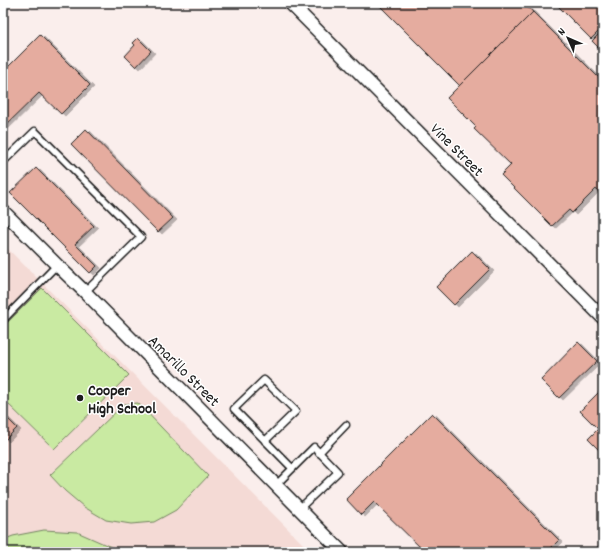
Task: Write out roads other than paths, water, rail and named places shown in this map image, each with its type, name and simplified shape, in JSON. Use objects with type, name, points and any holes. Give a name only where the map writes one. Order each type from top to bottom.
[{"type":"street","name":"Vine Street","points":[[290,3],[603,318]]},
{"type":"street","name":"Amarillo Street","points":[[3,212],[85,292],[276,485],[334,549]]},
{"type":"lane","points":[[3,162],[35,131],[141,237],[85,292]]},
{"type":"lane","points":[[3,320],[57,265]]},
{"type":"lane","points":[[265,441],[296,411],[264,380],[234,410],[265,441],[292,468]]},
{"type":"lane","points":[[319,453],[346,425]]},
{"type":"lane","points":[[276,485],[314,447],[338,472],[299,509]]},
{"type":"place","name":"Cooper High School","points":[[80,398]]}]
